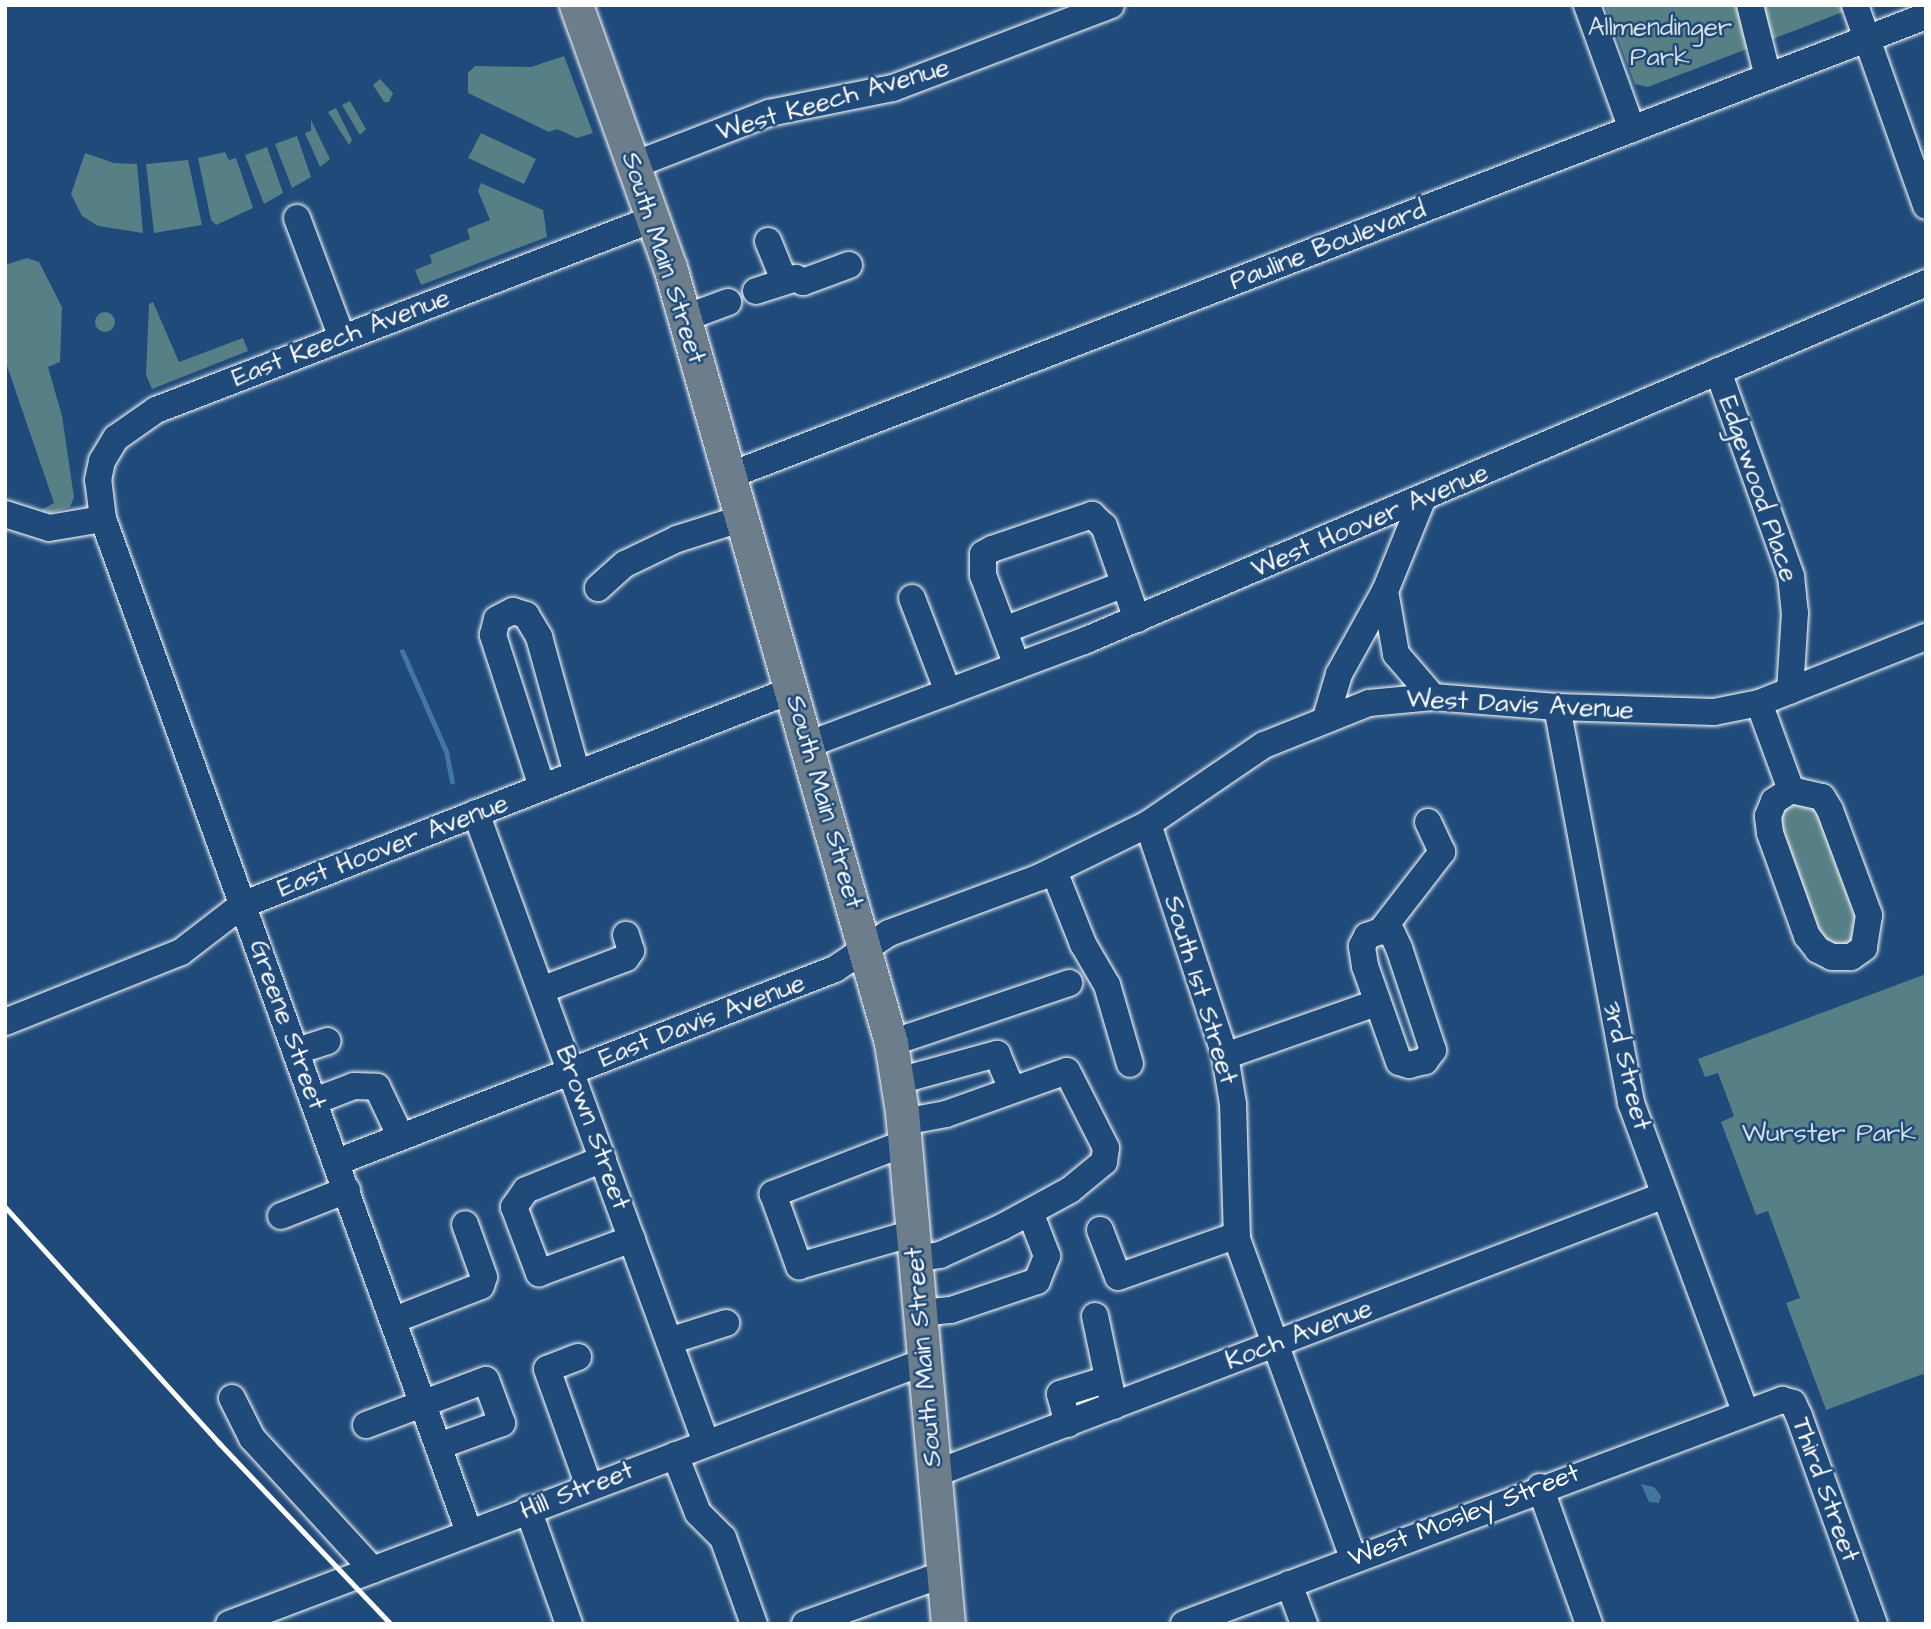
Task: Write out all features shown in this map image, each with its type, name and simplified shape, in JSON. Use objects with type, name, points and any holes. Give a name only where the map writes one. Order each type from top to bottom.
[{"type":"main road","name":"South Main Street","points":[[576,5],[653,219],[685,318],[867,948],[891,1042],[904,1133],[948,1624]]},
{"type":"street","name":"West Keech Avenue","points":[[634,165],[769,113],[892,88],[1111,5]]},
{"type":"street","points":[[1587,5],[1632,129]]},
{"type":"street","points":[[1750,5],[1769,77]]},
{"type":"street","points":[[1854,5],[1864,40],[1926,206]]},
{"type":"street","name":"Pauline Boulevard","points":[[731,475],[1926,16]]},
{"type":"street","points":[[297,218],[342,338]]},
{"type":"street","name":"East Keech Avenue","points":[[103,519],[98,480],[102,461],[116,438],[134,422],[342,338],[653,219]]},
{"type":"street","points":[[768,241],[784,281]]},
{"type":"street","points":[[757,291],[796,278],[803,282],[849,265]]},
{"type":"street","name":"West Hoover Avenue","points":[[807,745],[1137,619],[1422,500],[1926,283]]},
{"type":"street","points":[[685,318],[728,302]]},
{"type":"street","name":"Edgewood Place","points":[[1718,371],[1791,576],[1795,613],[1790,691]]},
{"type":"street","points":[[1326,718],[1339,674],[1385,591],[1422,500]]},
{"type":"street","points":[[5,514],[49,528],[103,519]]},
{"type":"street","points":[[1017,666],[981,563],[983,554],[992,549],[1092,515],[1104,526],[1137,619]]},
{"type":"street","points":[[598,588],[625,564],[677,539],[743,518]]},
{"type":"street","name":"Greene Street","points":[[103,519],[338,1162],[469,1532]]},
{"type":"street","points":[[1003,630],[1125,584]]},
{"type":"street","points":[[1385,591],[1396,654],[1433,697]]},
{"type":"street","points":[[912,598],[948,692]]},
{"type":"street","points":[[542,787],[493,635],[496,619],[513,611],[530,618],[539,637],[577,774]]},
{"type":"street","name":"West Davis Avenue","points":[[867,948],[889,933],[1054,871],[1149,824],[1264,745],[1369,703],[1433,697],[1557,707],[1714,712],[1759,703],[1926,637]]},
{"type":"street","name":"East Hoover Avenue","points":[[5,1022],[181,952],[242,905],[792,690]]},
{"type":"street","points":[[1759,703],[1791,790]]},
{"type":"street","name":"3rd Street","points":[[1557,707],[1622,1068],[1665,1195],[1745,1411]]},
{"type":"street","points":[[1791,790],[1822,797],[1830,810],[1869,915],[1864,948],[1851,957],[1832,957],[1818,950],[1807,936],[1784,872],[1768,816],[1774,801],[1791,790]]},
{"type":"street","name":"Brown Street","points":[[476,813],[706,1443]]},
{"type":"street","points":[[1381,931],[1442,852],[1428,822]]},
{"type":"street","name":"South 1st Street","points":[[1149,824],[1225,1056],[1233,1104],[1237,1235],[1353,1557]]},
{"type":"street","points":[[1054,871],[1083,944],[1107,985],[1130,1064]]},
{"type":"street","points":[[1381,931],[1392,933],[1430,1035],[1433,1050],[1425,1060],[1409,1065],[1399,1062],[1376,1003],[1362,946],[1367,936],[1381,931]]},
{"type":"street","points":[[541,990],[626,958],[631,951],[626,935]]},
{"type":"street","name":"East Davis Avenue","points":[[338,1162],[400,1135],[571,1072],[835,969],[867,948]]},
{"type":"street","points":[[891,1042],[1069,983]]},
{"type":"street","points":[[1225,1056],[1376,1003]]},
{"type":"street","points":[[296,1051],[327,1041]]},
{"type":"street","points":[[898,1081],[997,1054],[1012,1090]]},
{"type":"street","points":[[1067,1071],[1106,1148],[1104,1162],[1070,1190],[940,1255],[914,1246],[799,1266],[773,1195],[904,1133],[930,1119],[1067,1071]]},
{"type":"street","points":[[315,1101],[354,1086],[377,1087],[400,1135]]},
{"type":"street","points":[[603,1160],[526,1190],[514,1207],[539,1273],[632,1239]]},
{"type":"street","points":[[281,1216],[347,1189]]},
{"type":"street","name":"Koch Avenue","points":[[934,1474],[1665,1195]]},
{"type":"street","points":[[921,1313],[951,1310],[1037,1281],[1047,1256],[1030,1212]]},
{"type":"street","points":[[394,1320],[481,1286],[484,1277],[465,1224]]},
{"type":"street","points":[[1100,1230],[1118,1277],[1237,1235]]},
{"type":"street","points":[[1095,1316],[1114,1406]]},
{"type":"street","points":[[669,1341],[726,1323]]},
{"type":"street","points":[[578,1357],[547,1369],[589,1486]]},
{"type":"street","name":"Hill Street","points":[[229,1624],[264,1617],[469,1532],[926,1361]]},
{"type":"street","points":[[1068,1424],[1060,1394],[1108,1379]]},
{"type":"street","points":[[366,1425],[486,1380],[502,1423],[439,1446]]},
{"type":"street","points":[[232,1398],[252,1438],[373,1570]]},
{"type":"street","name":"Third Street","points":[[1745,1411],[1782,1400],[1793,1403],[1874,1624]]},
{"type":"street","name":"West Mosley Street","points":[[1184,1624],[1353,1557],[1745,1411]]},
{"type":"street","points":[[675,1455],[698,1513],[723,1538],[754,1624]]},
{"type":"street","points":[[1540,1487],[1589,1624]]},
{"type":"street","points":[[528,1510],[569,1624]]},
{"type":"street","points":[[805,1624],[944,1574]]},
{"type":"street","points":[[1289,1584],[1304,1624]]},
{"type":"green space","name":"Allmendinger Park","points":[[1605,5],[1861,5],[1648,87],[1635,84]]},
{"type":"green space","points":[[564,56],[593,133],[577,138],[557,129],[549,132],[468,93],[468,73],[475,66],[531,67]]},
{"type":"green space","points":[[380,79],[393,93],[389,102],[384,102],[373,85]]},
{"type":"green space","points":[[350,101],[366,129],[360,135],[342,105]]},
{"type":"green space","points":[[336,108],[352,140],[349,145],[328,112]]},
{"type":"green space","points":[[311,120],[330,159],[320,167],[305,133],[311,131]]},
{"type":"green space","points":[[481,133],[536,159],[524,184],[468,158]]},
{"type":"green space","points":[[297,136],[311,177],[292,188],[275,144]]},
{"type":"green space","points":[[267,147],[283,193],[264,204],[245,155]]},
{"type":"green space","points":[[225,152],[229,160],[236,158],[253,208],[216,225],[211,220],[198,158]]},
{"type":"green space","points":[[85,153],[114,163],[137,164],[143,233],[98,226],[82,216],[71,194]]},
{"type":"green space","points":[[188,160],[202,225],[154,233],[146,164]]},
{"type":"green space","points":[[481,183],[543,210],[547,237],[421,285],[415,270],[432,263],[430,255],[470,239],[467,229],[490,220],[478,191]]},
{"type":"green space","points":[[27,258],[39,262],[62,307],[60,362],[48,367],[62,416],[74,497],[70,507],[50,513],[41,510],[54,503],[5,360],[5,265]]},
{"type":"green space","points":[[153,302],[179,362],[243,338],[248,351],[152,389],[146,375],[149,304]]},
{"type":"green space","points":[[105,312],[112,315],[115,322],[112,329],[105,332],[98,329],[95,322],[98,315]]},
{"type":"green space","points":[[1793,802],[1818,808],[1857,916],[1855,938],[1848,944],[1834,946],[1819,935],[1781,829],[1782,811]]},
{"type":"green space","name":"Wurster Park","points":[[1926,974],[1926,1379],[1923,1374],[1826,1410],[1786,1303],[1800,1298],[1768,1211],[1756,1215],[1721,1122],[1734,1116],[1718,1073],[1705,1077],[1698,1059]]},
{"type":"water","points":[[1641,1484],[1654,1487],[1661,1496],[1659,1503],[1649,1502]]},
{"type":"waterway","points":[[402,651],[446,751],[452,781]]},
{"type":"railway","points":[[5,1207],[219,1443],[391,1624]]}]
